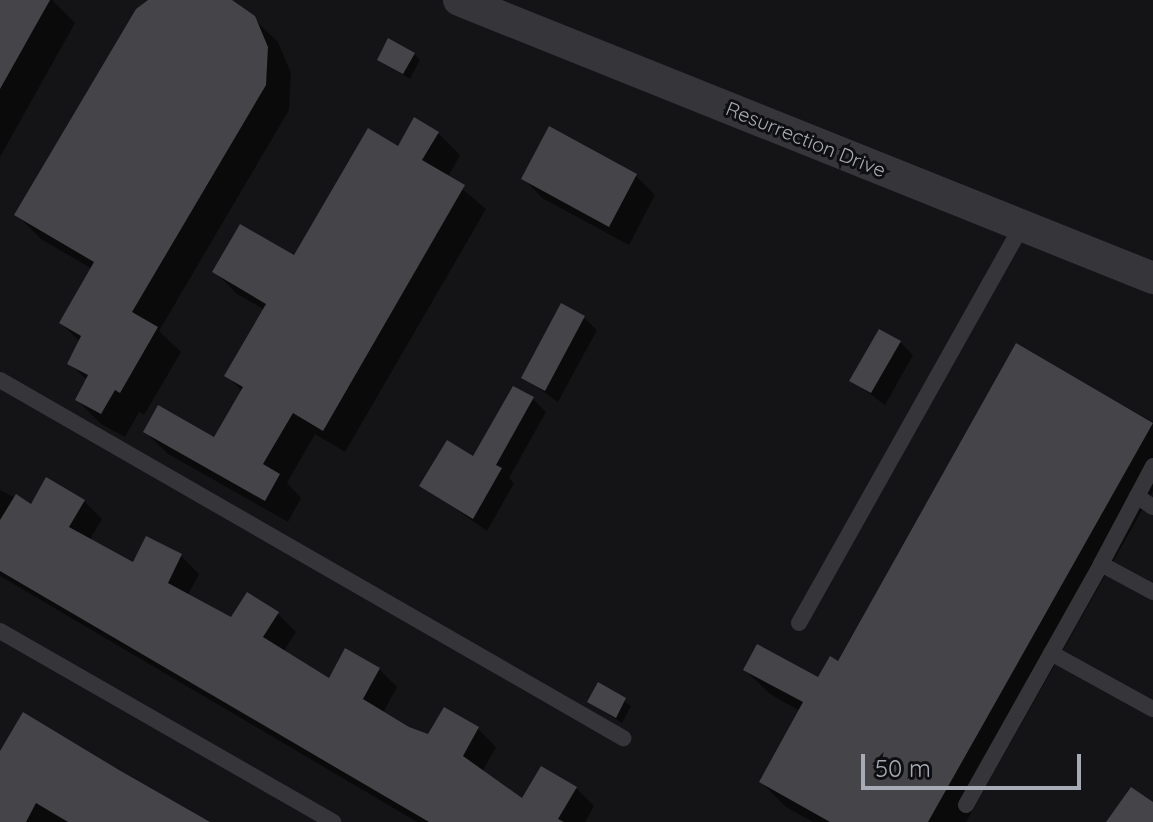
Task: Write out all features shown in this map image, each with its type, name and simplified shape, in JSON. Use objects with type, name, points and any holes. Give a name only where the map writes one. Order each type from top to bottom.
[{"type":"street","name":"Resurrection Drive","points":[[459,0],[1153,278]]},
{"type":"lane","points":[[799,623],[1022,225]]},
{"type":"lane","points":[[0,380],[623,738]]},
{"type":"lane","points":[[966,805],[1153,466]]},
{"type":"lane","points":[[1137,496],[1153,507]]},
{"type":"lane","points":[[1101,564],[1153,592]]},
{"type":"lane","points":[[0,631],[333,822]]},
{"type":"lane","points":[[1051,653],[1153,709]]},
{"type":"building","points":[[0,0],[50,0],[0,89]]},
{"type":"building","points":[[148,0],[232,0],[255,16],[268,47],[266,85],[132,312],[158,327],[120,393],[115,390],[101,414],[75,400],[88,375],[67,364],[81,336],[59,323],[94,262],[14,215],[136,9]]},
{"type":"building","points":[[388,38],[415,53],[403,74],[377,60]]},
{"type":"building","points":[[414,117],[439,132],[422,160],[465,185],[323,431],[293,413],[263,464],[280,474],[265,501],[143,432],[158,405],[214,437],[243,387],[224,376],[266,304],[212,272],[240,224],[294,255],[368,128],[398,146]]},
{"type":"building","points":[[549,126],[637,174],[609,227],[521,179]]},
{"type":"building","points":[[561,303],[585,316],[545,391],[521,378]]},
{"type":"building","points":[[879,329],[901,341],[871,393],[849,381]]},
{"type":"building","points":[[1016,343],[1153,423],[928,822],[830,822],[759,782],[803,702],[743,670],[757,644],[818,677],[830,656],[838,661]]},
{"type":"building","points":[[513,386],[534,397],[496,465],[502,468],[473,519],[419,486],[447,440],[473,456]]},
{"type":"building","points":[[46,477],[85,500],[69,527],[133,562],[146,536],[182,554],[168,583],[231,617],[247,592],[279,612],[263,637],[329,678],[345,648],[380,668],[363,699],[409,727],[428,734],[444,707],[479,727],[463,756],[522,798],[541,766],[577,787],[558,819],[564,822],[429,822],[0,571],[0,520],[16,494],[31,504]]},
{"type":"building","points":[[598,682],[626,698],[616,718],[587,702]]},
{"type":"building","points":[[23,712],[210,822],[68,822],[36,803],[26,822],[0,822],[0,751]]},
{"type":"building","points":[[1131,787],[1153,802],[1153,822],[1106,822]]}]
